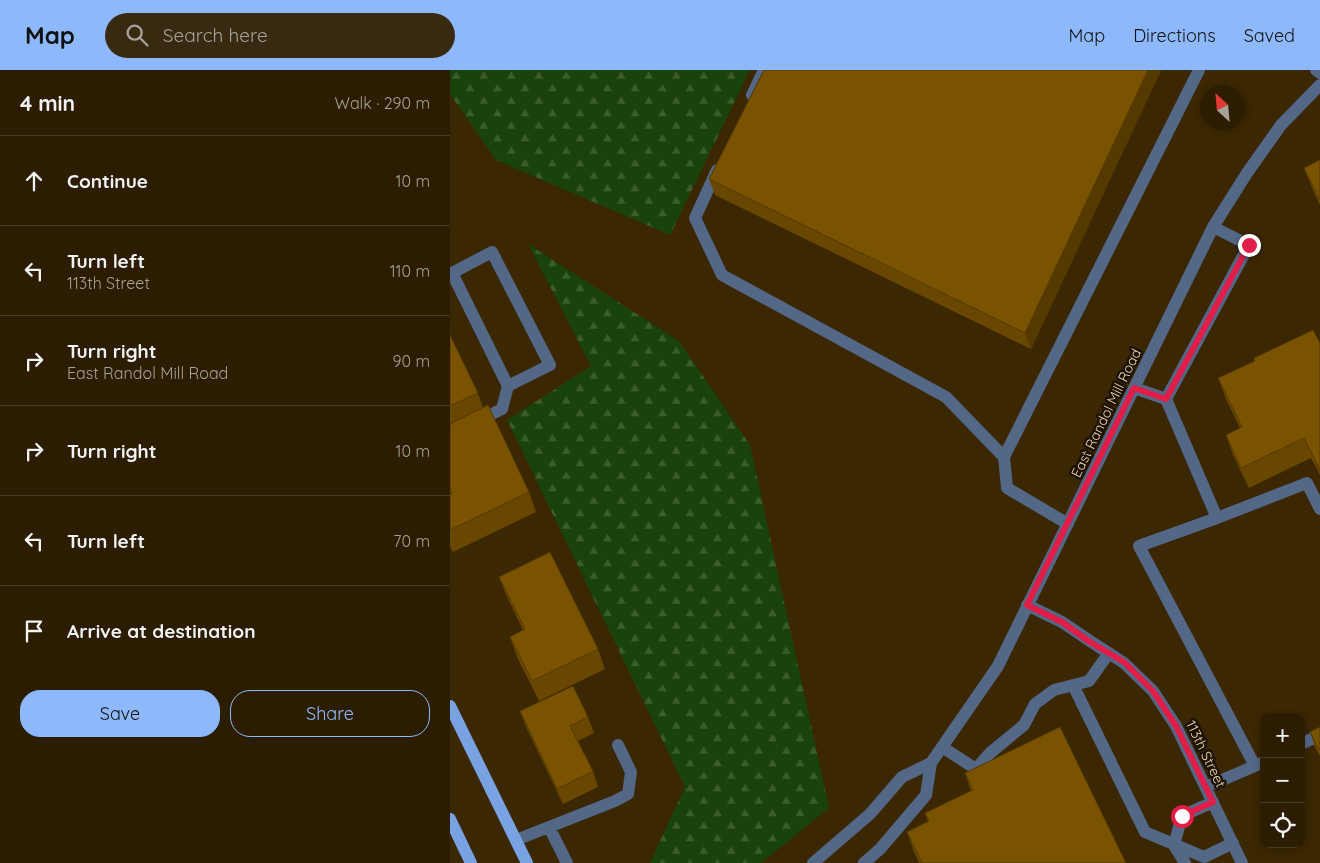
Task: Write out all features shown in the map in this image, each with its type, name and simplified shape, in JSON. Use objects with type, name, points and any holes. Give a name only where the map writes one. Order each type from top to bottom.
[{"type":"main road","points":[[450,706],[527,863]]},
{"type":"main road","points":[[450,819],[471,863]]},
{"type":"street","points":[[748,105],[764,70]]},
{"type":"street","points":[[1068,524],[1007,488],[1004,458],[1199,70]]},
{"type":"street","points":[[1316,70],[1320,73]]},
{"type":"street","name":"East Randol Mill Road","points":[[864,863],[880,849],[926,795],[931,763],[998,666],[1213,227],[1246,173],[1281,125],[1320,84]]},
{"type":"street","points":[[723,157],[695,218],[722,275],[946,397],[1004,458]]},
{"type":"street","points":[[1166,399],[1249,245],[1213,227]]},
{"type":"street","points":[[450,435],[502,409],[508,386],[452,273],[492,252],[550,365],[508,386]]},
{"type":"street","points":[[1134,388],[1166,399],[1218,518]]},
{"type":"street","points":[[1206,787],[1260,764],[1139,546],[1218,518],[1307,483],[1320,509]]},
{"type":"street","name":"113th Street","points":[[1027,605],[1062,622],[1124,662],[1153,691],[1176,726],[1242,863]]},
{"type":"street","points":[[942,746],[976,769],[990,753],[1024,725],[1034,704],[1054,690],[1088,681],[1109,654]]},
{"type":"street","points":[[1073,685],[1145,832],[1204,857],[1232,843]]},
{"type":"street","points":[[1305,742],[1320,735]]},
{"type":"street","points":[[516,840],[615,801],[628,794],[631,772],[618,745]]},
{"type":"street","points":[[813,863],[870,814],[902,777],[931,763]]},
{"type":"street","points":[[1185,863],[1174,845],[1182,816],[1213,802]]},
{"type":"street","points":[[549,827],[567,863]]},
{"type":"green space","points":[[450,70],[750,70],[670,235],[496,160],[450,94]]},
{"type":"green space","points":[[528,244],[679,341],[750,445],[829,808],[761,863],[650,863],[685,787],[507,420],[591,366]]},
{"type":"building","points":[[764,70],[1148,70],[1025,333],[709,179]]},
{"type":"building","points":[[1320,160],[1320,200],[1304,168]]},
{"type":"building","points":[[1313,330],[1320,343],[1320,470],[1304,438],[1241,468],[1226,435],[1242,427],[1218,378],[1255,361],[1254,358]]},
{"type":"building","points":[[450,335],[478,393],[450,406]]},
{"type":"building","points":[[488,405],[529,492],[450,530],[450,494],[452,493],[450,488],[450,424]]},
{"type":"building","points":[[550,552],[598,649],[532,681],[510,637],[525,629],[499,577]]},
{"type":"building","points":[[573,686],[588,717],[570,726],[593,771],[557,789],[520,711]]},
{"type":"building","points":[[1060,727],[1126,863],[922,863],[907,832],[929,821],[925,813],[973,790],[965,773]]},
{"type":"building","points":[[1320,727],[1320,749],[1319,750],[1310,732]]},
{"type":"route","points":[[1182,816],[1213,802],[1176,726],[1153,691],[1124,662],[1090,642],[1062,622],[1027,605],[1134,388],[1166,399],[1249,245]]}]
